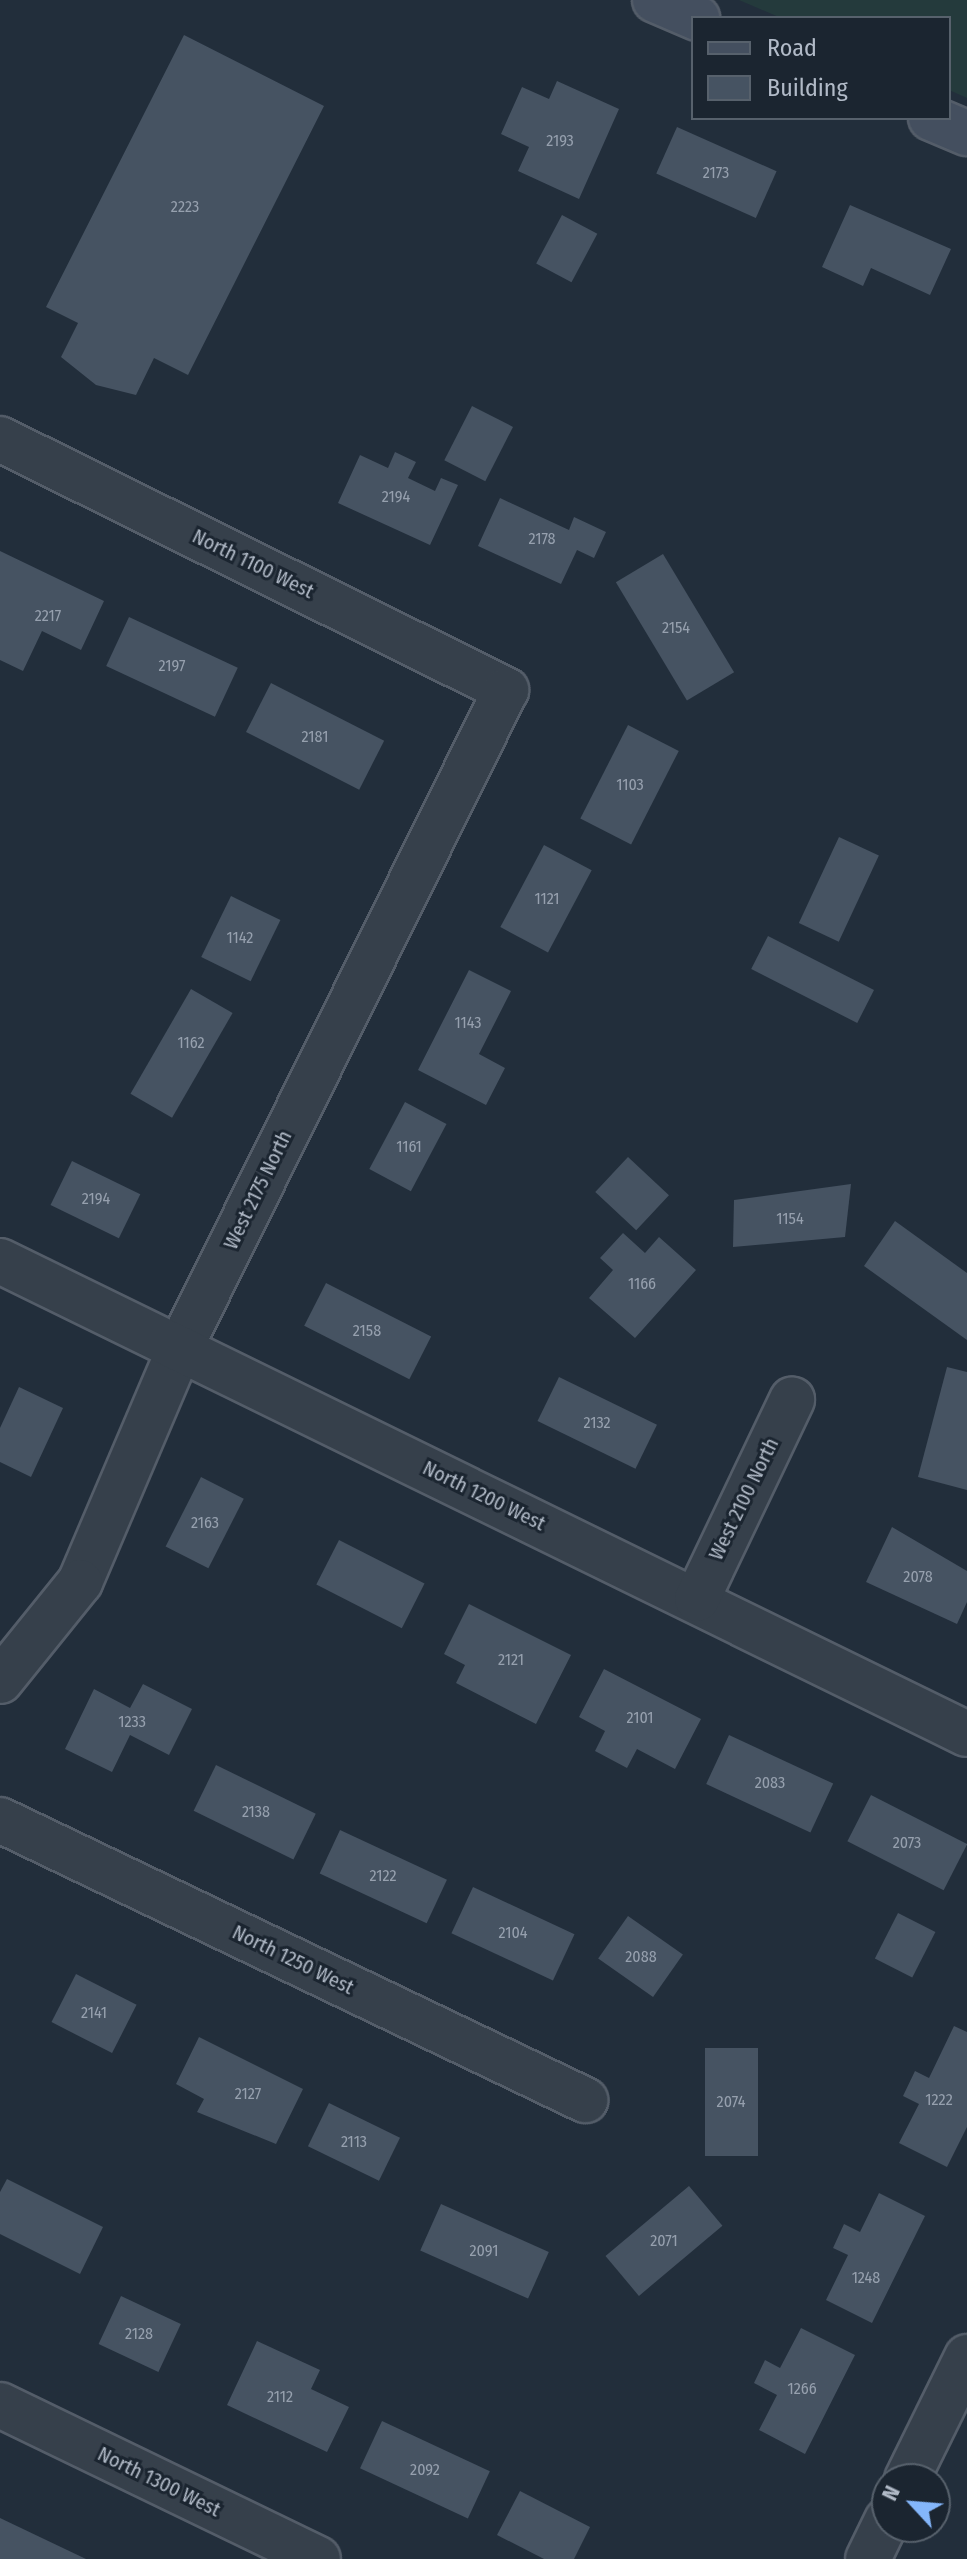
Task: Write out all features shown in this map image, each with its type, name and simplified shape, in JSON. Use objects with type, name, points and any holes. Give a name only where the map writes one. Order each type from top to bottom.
[{"type":"street","points":[[655,0],[692,16]]},
{"type":"street","points":[[936,120],[967,133]]},
{"type":"street","name":"North 1100 West","points":[[0,439],[506,690]]},
{"type":"street","name":"West 2175 North","points":[[0,1681],[80,1582],[179,1350],[506,690]]},
{"type":"street","name":"North 1200 West","points":[[0,1261],[697,1599],[967,1734]]},
{"type":"street","name":"West 2100 North","points":[[697,1599],[792,1400]]},
{"type":"street","name":"North 1250 West","points":[[0,1820],[585,2100]]},
{"type":"street","points":[[915,2463],[967,2357]]},
{"type":"street","name":"North 1300 West","points":[[0,2405],[318,2559]]},
{"type":"green space","points":[[739,0],[967,0],[967,98],[951,91],[951,16],[776,16]]},
{"type":"building","points":[[184,35],[324,106],[188,375],[154,358],[136,395],[96,385],[61,357],[78,323],[46,307]]},
{"type":"building","points":[[557,81],[619,109],[579,199],[518,171],[529,147],[501,134],[522,87],[549,99]]},
{"type":"building","points":[[677,127],[777,171],[756,218],[656,174]]},
{"type":"building","points":[[850,205],[951,249],[930,295],[871,268],[863,286],[822,267]]},
{"type":"building","points":[[562,215],[597,234],[571,282],[536,264]]},
{"type":"building","points":[[472,406],[513,427],[485,481],[444,460]]},
{"type":"building","points":[[395,452],[416,462],[408,478],[435,491],[441,478],[458,485],[430,545],[338,503],[360,455],[388,468]]},
{"type":"building","points":[[500,498],[569,530],[574,517],[606,532],[594,558],[577,550],[561,584],[478,546]]},
{"type":"building","points":[[0,551],[104,601],[81,650],[42,631],[23,671],[0,660]]},
{"type":"building","points":[[663,554],[734,672],[687,701],[616,582]]},
{"type":"building","points":[[129,617],[238,668],[215,717],[106,666]]},
{"type":"building","points":[[271,683],[384,741],[359,790],[246,732]]},
{"type":"building","points":[[628,725],[679,751],[631,844],[580,819]]},
{"type":"building","points":[[839,837],[879,856],[839,942],[799,923]]},
{"type":"building","points":[[544,845],[592,870],[548,952],[500,927]]},
{"type":"building","points":[[231,896],[280,920],[251,981],[201,957]]},
{"type":"building","points":[[768,936],[874,990],[857,1023],[751,969]]},
{"type":"building","points":[[469,970],[511,991],[479,1054],[505,1068],[486,1105],[418,1070]]},
{"type":"building","points":[[191,989],[233,1013],[172,1118],[130,1094]]},
{"type":"building","points":[[405,1102],[446,1124],[411,1191],[369,1169]]},
{"type":"building","points":[[628,1157],[669,1195],[636,1230],[595,1192]]},
{"type":"building","points":[[72,1161],[140,1194],[119,1238],[51,1205]]},
{"type":"building","points":[[851,1184],[845,1237],[733,1247],[734,1200]]},
{"type":"building","points":[[895,1221],[967,1273],[967,1340],[864,1266]]},
{"type":"building","points":[[623,1233],[645,1253],[659,1237],[696,1270],[635,1338],[589,1298],[613,1270],[600,1258]]},
{"type":"building","points":[[326,1283],[431,1337],[409,1379],[304,1326]]},
{"type":"building","points":[[947,1367],[967,1372],[967,1490],[918,1477]]},
{"type":"building","points":[[559,1377],[657,1425],[635,1469],[538,1421]]},
{"type":"building","points":[[19,1387],[63,1408],[31,1477],[0,1462],[0,1428]]},
{"type":"building","points":[[201,1477],[244,1499],[208,1568],[166,1546]]},
{"type":"building","points":[[892,1527],[967,1571],[967,1602],[957,1624],[866,1582]]},
{"type":"building","points":[[339,1540],[425,1584],[402,1628],[316,1585]]},
{"type":"building","points":[[469,1604],[571,1655],[536,1724],[456,1683],[465,1665],[444,1654]]},
{"type":"building","points":[[604,1669],[701,1719],[675,1769],[637,1749],[627,1768],[595,1751],[605,1731],[579,1717]]},
{"type":"building","points":[[143,1684],[192,1709],[169,1755],[130,1735],[112,1772],[65,1749],[94,1689],[130,1708]]},
{"type":"building","points":[[729,1735],[833,1784],[810,1833],[706,1784]]},
{"type":"building","points":[[216,1765],[316,1814],[293,1859],[194,1811]]},
{"type":"building","points":[[871,1795],[967,1844],[944,1890],[847,1841]]},
{"type":"building","points":[[340,1830],[447,1880],[427,1923],[320,1874]]},
{"type":"building","points":[[473,1887],[575,1934],[553,1981],[451,1933]]},
{"type":"building","points":[[898,1913],[935,1932],[912,1978],[875,1958]]},
{"type":"building","points":[[628,1916],[683,1954],[653,1997],[598,1959]]},
{"type":"building","points":[[76,1974],[137,2005],[112,2053],[51,2022]]},
{"type":"building","points":[[954,2026],[967,2032],[967,2127],[947,2167],[899,2143],[919,2104],[903,2096],[915,2071],[929,2078]]},
{"type":"building","points":[[199,2037],[303,2089],[276,2144],[197,2112],[204,2099],[176,2084]]},
{"type":"building","points":[[705,2048],[758,2048],[758,2156],[705,2156]]},
{"type":"building","points":[[329,2103],[400,2138],[379,2181],[308,2146]]},
{"type":"building","points":[[7,2179],[103,2227],[80,2274],[0,2234],[0,2192]]},
{"type":"building","points":[[689,2186],[722,2226],[639,2296],[606,2256]]},
{"type":"building","points":[[879,2193],[925,2216],[872,2323],[826,2300],[848,2255],[833,2248],[844,2224],[860,2232]]},
{"type":"building","points":[[441,2204],[549,2252],[528,2299],[420,2251]]},
{"type":"building","points":[[121,2296],[181,2324],[158,2372],[99,2344]]},
{"type":"building","points":[[801,2328],[855,2355],[805,2454],[759,2430],[777,2395],[754,2383],[765,2360],[780,2368]]},
{"type":"building","points":[[257,2341],[320,2370],[311,2389],[349,2407],[327,2452],[227,2405]]},
{"type":"building","points":[[382,2421],[490,2471],[468,2518],[360,2468]]},
{"type":"building","points":[[520,2491],[590,2527],[574,2559],[544,2559],[497,2535]]},
{"type":"building","points":[[0,2518],[86,2559],[0,2559]]}]
